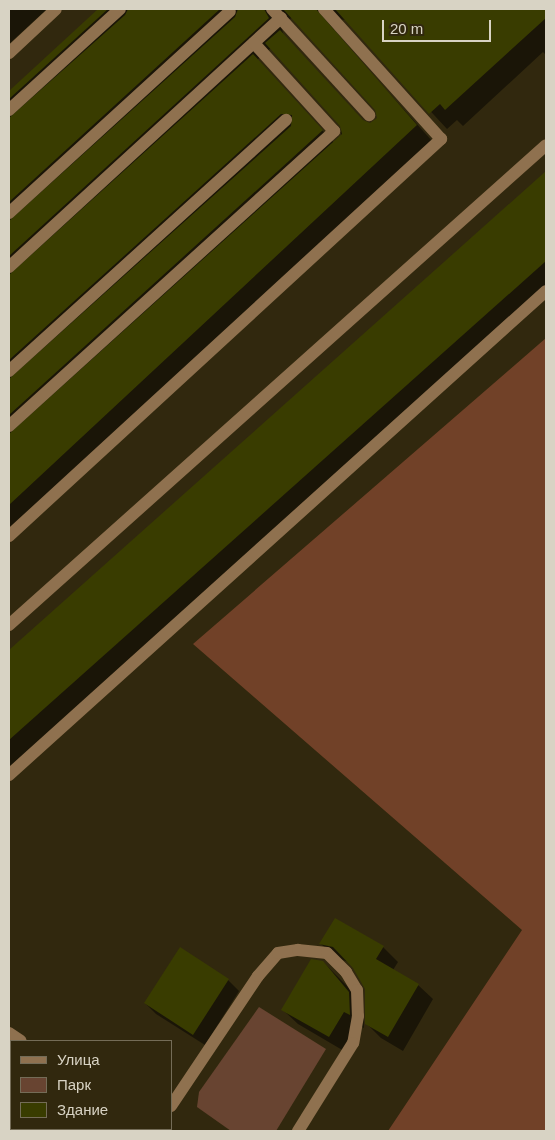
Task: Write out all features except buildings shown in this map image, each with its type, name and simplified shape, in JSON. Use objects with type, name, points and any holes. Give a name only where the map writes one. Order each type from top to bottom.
[{"type":"street","points":[[9,53],[56,9]]},
{"type":"street","points":[[9,110],[120,9]]},
{"type":"street","points":[[9,536],[440,139],[324,9]]},
{"type":"street","points":[[9,213],[230,11]]},
{"type":"street","points":[[9,267],[254,43],[277,14],[369,115]]},
{"type":"street","points":[[9,426],[334,131],[254,43]]},
{"type":"street","points":[[9,371],[286,120]]},
{"type":"street","points":[[9,625],[546,145]]},
{"type":"street","points":[[9,775],[546,291]]},
{"type":"street","points":[[172,1105],[258,976],[278,954],[298,950],[327,954],[346,972],[356,990],[358,1016],[353,1043],[298,1131]]},
{"type":"street","points":[[9,1033],[20,1040]]},
{"type":"green space","points":[[259,1007],[326,1049],[276,1131],[231,1131],[197,1107],[199,1092]]},
{"type":"shaded area","points":[[546,338],[546,1131],[388,1131],[522,930],[193,644]]}]
